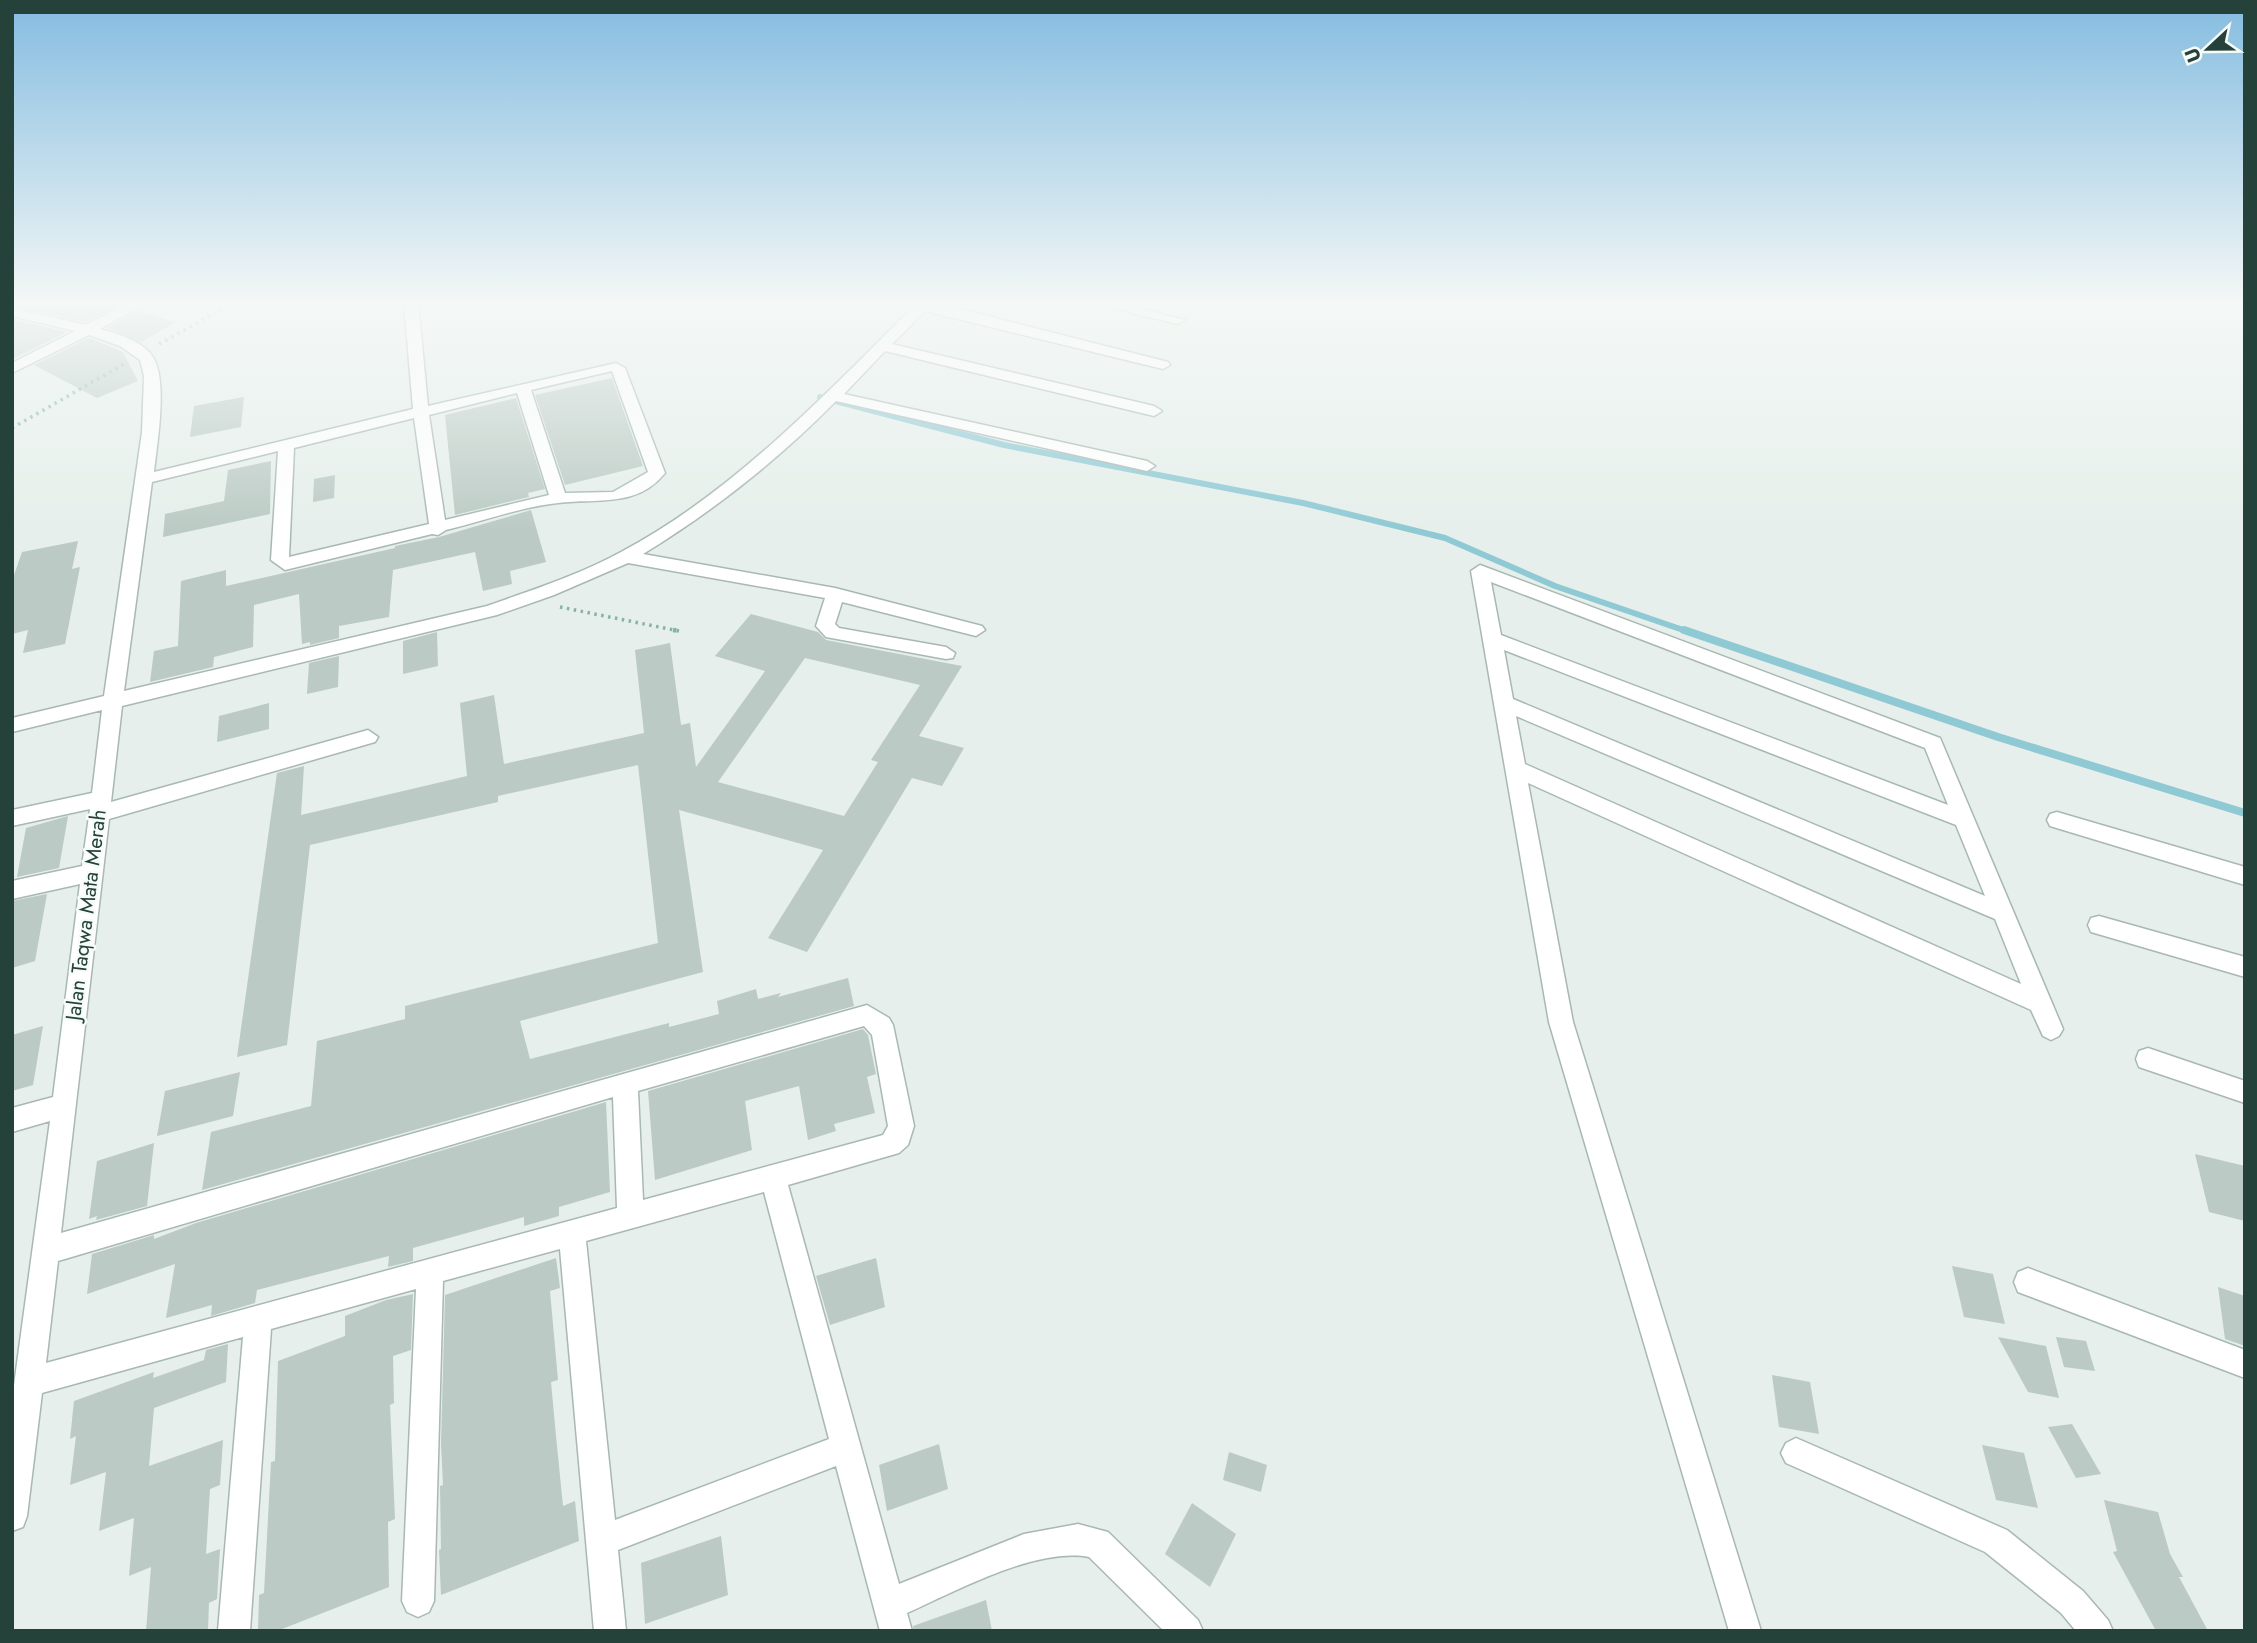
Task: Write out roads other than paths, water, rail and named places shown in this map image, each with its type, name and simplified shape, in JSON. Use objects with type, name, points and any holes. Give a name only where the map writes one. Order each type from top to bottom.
[{"type":"street","name":"Jalan Taqwa Mata Merah","points":[[12,1516],[47,1251],[111,704],[144,480],[152,379]]},
{"type":"street","points":[[418,379],[438,530]]},
{"type":"street","points":[[144,480],[554,379]]},
{"type":"street","points":[[286,445],[280,560],[285,564],[438,530],[558,498],[616,497],[638,487],[657,473],[622,379]]},
{"type":"street","points":[[12,725],[111,704],[525,600],[626,557],[698,511],[799,430],[851,379]]},
{"type":"street","points":[[1019,379],[1154,411]]},
{"type":"street","points":[[522,387],[558,498]]},
{"type":"street","points":[[831,399],[1147,466]]},
{"type":"street","points":[[626,557],[835,594],[976,630]]},
{"type":"street","points":[[1745,1631],[1561,1022],[1480,571],[1933,743],[2051,1029]]},
{"type":"street","points":[[835,594],[825,626],[833,633],[946,653]]},
{"type":"street","points":[[1492,639],[1965,820]]},
{"type":"street","points":[[1504,704],[2003,913]]},
{"type":"street","points":[[12,818],[99,807],[368,737]]},
{"type":"street","points":[[1516,769],[2040,1003]]},
{"type":"street","points":[[2057,820],[2245,876]]},
{"type":"street","points":[[12,890],[93,872]]},
{"type":"street","points":[[2099,925],[2245,967]]},
{"type":"street","points":[[29,1382],[880,1148],[899,1137],[901,1126],[884,1035],[876,1019],[867,1015],[507,1116],[47,1251]]},
{"type":"street","points":[[2148,1059],[2245,1092]]},
{"type":"street","points":[[625,1085],[631,1215]]},
{"type":"street","points":[[12,1120],[63,1106]]},
{"type":"street","points":[[773,1176],[892,1618],[976,1567],[1049,1543],[1087,1539],[1097,1543],[1186,1631]]},
{"type":"street","points":[[572,1231],[610,1631]]},
{"type":"street","points":[[418,1601],[430,1271]]},
{"type":"street","points":[[2028,1282],[2245,1364]]},
{"type":"street","points":[[234,1631],[258,1319]]},
{"type":"street","points":[[600,1541],[847,1447]]},
{"type":"street","points":[[1796,1453],[1996,1541],[2072,1602],[2097,1631]]},
{"type":"waterway","points":[[820,397],[1004,445],[1303,503],[1445,538],[1555,586],[1689,632]]},
{"type":"waterway","points":[[1684,630],[1998,737],[2245,813]]}]
